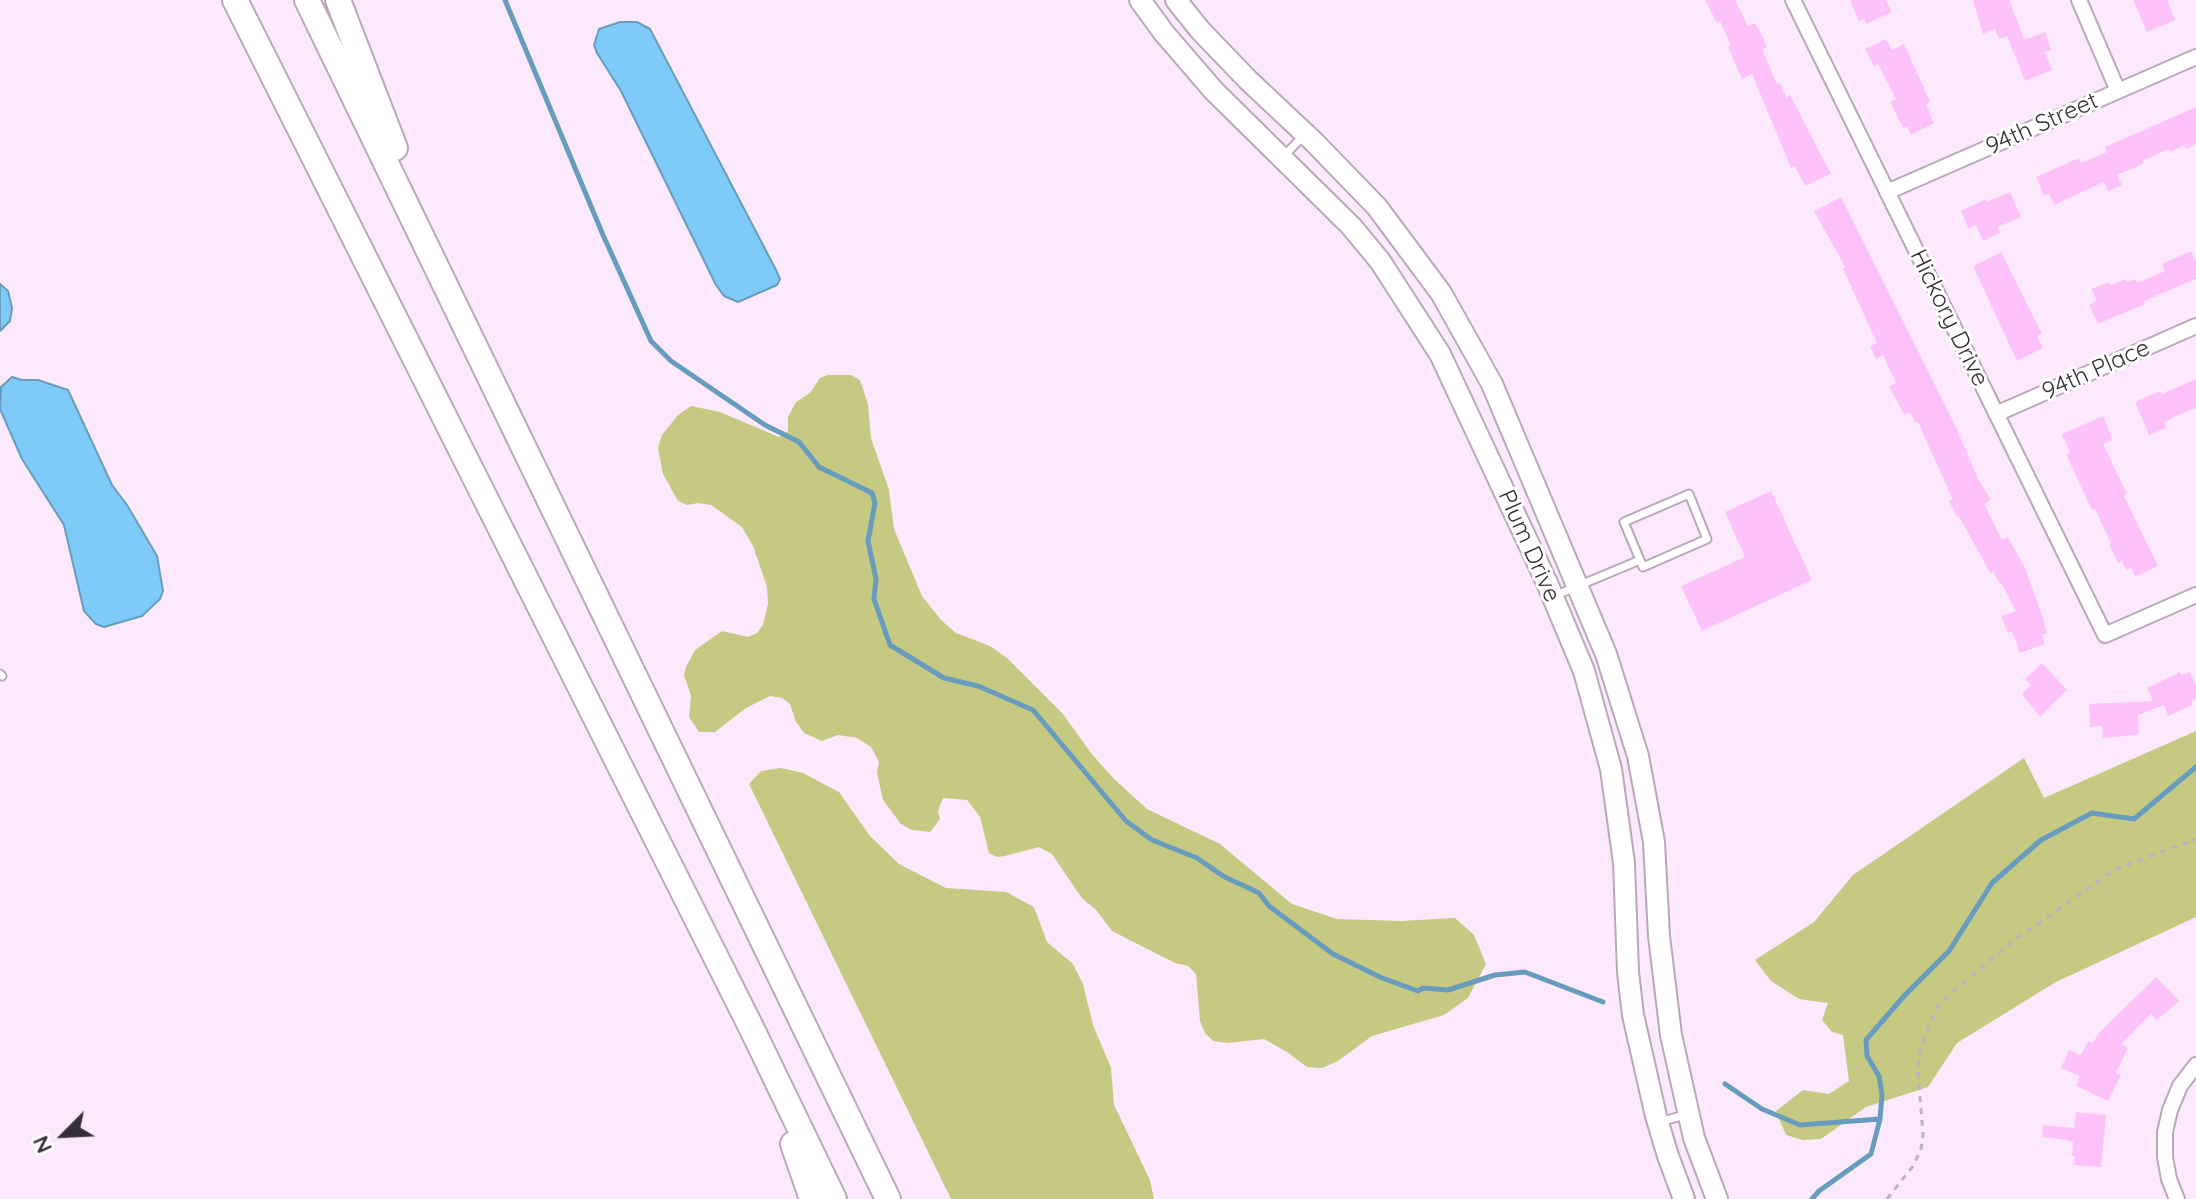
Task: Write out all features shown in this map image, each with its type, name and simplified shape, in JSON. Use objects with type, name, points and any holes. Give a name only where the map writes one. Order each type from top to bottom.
[{"type":"highway","points":[[224,0],[351,231]]},
{"type":"highway","points":[[235,0],[750,1025],[834,1199]]},
{"type":"highway","points":[[307,0],[888,1199]]},
{"type":"highway","points":[[338,0],[454,300]]},
{"type":"highway","points":[[793,1006],[907,1199]]},
{"type":"highway","points":[[750,1025],[812,1199]]},
{"type":"street","name":"Plum Drive","points":[[1140,0],[1196,71],[1351,226],[1380,261],[1422,324],[1461,398],[1552,597],[1584,671],[1611,769],[1624,863],[1628,972],[1633,1015],[1658,1122],[1684,1199]]},
{"type":"street","name":"Plum Drive","points":[[1176,0],[1248,80],[1377,207],[1415,256],[1454,315],[1492,384],[1606,654],[1620,697],[1648,803],[1671,1035],[1688,1114],[1717,1199]]},
{"type":"street","name":"Hickory Drive","points":[[1793,0],[2105,635],[2196,595]]},
{"type":"street","points":[[2079,0],[2118,91]]},
{"type":"street","name":"94th Street","points":[[1887,192],[2196,57]]},
{"type":"street","name":"94th Place","points":[[1996,414],[2196,326]]},
{"type":"street","points":[[2177,1199],[2165,1157],[2165,1132],[2180,1086],[2196,1065]]},
{"type":"lane","points":[[1282,157],[1305,134]]},
{"type":"lane","points":[[1689,494],[1707,539],[1643,567],[1640,560],[1624,522],[1689,494]]},
{"type":"lane","points":[[1552,597],[1640,560]]},
{"type":"lane","points":[[1658,1122],[1688,1114]]},
{"type":"path","points":[[1887,1199],[1913,1166],[1921,1149],[1920,1050],[1936,1009],[2013,941],[2116,869],[2196,839]]},
{"type":"green space","points":[[851,375],[860,380],[868,404],[871,438],[889,490],[894,529],[922,596],[941,620],[956,633],[990,646],[1007,658],[1063,714],[1113,778],[1147,809],[1220,844],[1292,904],[1337,919],[1400,921],[1455,918],[1474,935],[1486,964],[1468,998],[1444,1015],[1372,1036],[1338,1061],[1322,1068],[1307,1067],[1264,1039],[1228,1043],[1213,1041],[1200,1021],[1196,974],[1188,966],[1175,963],[1112,931],[1081,897],[1052,854],[1039,847],[997,857],[989,853],[980,817],[967,800],[943,798],[938,811],[940,819],[930,832],[912,830],[901,824],[883,800],[877,773],[879,762],[871,747],[857,738],[838,735],[822,741],[804,733],[796,722],[790,704],[782,698],[770,696],[746,708],[715,732],[699,732],[689,717],[691,696],[684,675],[686,667],[695,650],[722,631],[748,637],[757,633],[763,625],[768,604],[767,587],[753,546],[742,527],[711,505],[687,505],[678,501],[663,474],[658,448],[662,435],[678,415],[691,406],[720,412],[779,437],[788,431],[788,417],[796,402],[810,393],[820,378]]},
{"type":"green space","points":[[2196,731],[2196,917],[2056,982],[1957,1043],[1928,1087],[1866,1107],[1821,1139],[1803,1140],[1786,1135],[1776,1111],[1803,1090],[1829,1094],[1849,1081],[1843,1035],[1832,1032],[1822,1020],[1828,1003],[1799,999],[1771,981],[1755,960],[1814,922],[1853,875],[2024,758],[2044,798]]},
{"type":"green space","points":[[781,768],[803,773],[839,792],[870,836],[899,864],[946,888],[1006,892],[1034,907],[1047,942],[1073,964],[1083,984],[1093,1025],[1111,1068],[1114,1105],[1150,1180],[1154,1199],[951,1199],[749,784],[761,771]]},
{"type":"water","points":[[620,22],[637,22],[650,29],[775,268],[780,279],[777,285],[738,302],[724,296],[716,285],[621,91],[594,45],[599,29]]},
{"type":"water","points":[[0,284],[8,291],[12,308],[10,321],[0,331]]},
{"type":"water","points":[[12,377],[38,380],[68,390],[112,485],[157,556],[163,591],[160,599],[142,616],[104,627],[96,624],[84,611],[64,525],[22,459],[0,409],[1,387]]},
{"type":"building","points":[[1705,0],[1735,0],[1748,26],[1754,23],[1759,29],[1767,47],[1762,49],[1777,84],[1780,83],[1786,97],[1790,95],[1831,174],[1805,186],[1795,166],[1791,168],[1752,74],[1742,79],[1720,21],[1717,23]]},
{"type":"building","points":[[1850,0],[1886,0],[1892,12],[1866,24],[1864,19],[1859,21]]},
{"type":"building","points":[[1973,0],[2009,0],[2025,40],[2045,32],[2051,50],[2045,52],[2052,70],[2025,81],[2007,36],[1999,39],[1995,29],[1983,34]]},
{"type":"building","points":[[2133,0],[2167,0],[2175,20],[2147,32]]},
{"type":"building","points":[[1886,39],[1892,50],[1904,44],[1930,102],[1926,104],[1934,123],[1911,135],[1907,126],[1903,128],[1890,102],[1896,99],[1878,64],[1874,66],[1865,49]]},
{"type":"building","points":[[2196,107],[2196,144],[2186,149],[2184,145],[2170,152],[2169,149],[2142,161],[2143,164],[2117,175],[2122,185],[2108,191],[2104,182],[2054,205],[2049,194],[2044,196],[2036,177],[2079,158],[2081,163],[2107,152],[2105,147]]},
{"type":"building","points":[[2010,192],[2021,217],[1998,227],[2000,233],[1983,241],[1976,225],[1968,228],[1961,211]]},
{"type":"building","points":[[1841,197],[1991,500],[1984,504],[2002,540],[2008,537],[2025,568],[2047,633],[2042,635],[2045,644],[2020,653],[2012,631],[2008,633],[2001,616],[2016,611],[2002,584],[1994,572],[1990,573],[1957,517],[1949,501],[1953,500],[1918,422],[1910,412],[1904,415],[1889,386],[1896,383],[1883,355],[1876,359],[1870,346],[1877,343],[1843,269],[1845,267],[1814,211]]},
{"type":"building","points":[[2191,251],[2196,262],[2196,279],[2098,324],[2089,305],[2097,301],[2091,289],[2125,279],[2126,282],[2135,279],[2137,283],[2165,271],[2162,264]]},
{"type":"building","points":[[2001,252],[2042,334],[2037,336],[2043,348],[2017,361],[1973,266]]},
{"type":"building","points":[[2196,379],[2196,408],[2176,416],[2164,423],[2166,428],[2149,435],[2135,402]]},
{"type":"building","points":[[2103,416],[2113,440],[2103,444],[2158,566],[2135,577],[2131,568],[2126,570],[2122,561],[2118,563],[2095,509],[2092,510],[2066,454],[2070,453],[2062,434]]},
{"type":"building","points":[[1771,491],[1812,580],[1702,631],[1681,586],[1745,557],[1725,512]]},
{"type":"building","points":[[2042,663],[2067,690],[2040,717],[2022,694],[2031,685],[2025,679]]},
{"type":"building","points":[[2180,672],[2181,675],[2190,672],[2196,685],[2196,699],[2191,701],[2193,705],[2168,716],[2164,705],[2138,715],[2137,735],[2103,738],[2102,726],[2090,727],[2089,704],[2153,701],[2147,688]]},
{"type":"building","points":[[2156,977],[2179,1001],[2157,1020],[2151,1014],[2121,1044],[2128,1048],[2116,1073],[2121,1075],[2108,1101],[2076,1086],[2080,1076],[2061,1068],[2069,1050],[2081,1055],[2088,1041],[2093,1043],[2098,1034]]},
{"type":"building","points":[[2076,1112],[2106,1115],[2101,1167],[2074,1165],[2073,1141],[2042,1137],[2043,1125],[2074,1128]]},
{"type":"waterway","points":[[505,0],[603,235],[651,341],[671,361],[765,425],[799,442],[819,467],[872,493],[875,503],[868,541],[876,579],[874,599],[890,645],[944,678],[978,686],[1033,710],[1126,821],[1152,840],[1197,858],[1223,876],[1259,893],[1269,906],[1333,954],[1382,978],[1418,991],[1423,988],[1448,990],[1495,975],[1525,972],[1603,1002]]},
{"type":"waterway","points":[[1812,1199],[1871,1154],[1880,1119],[1882,1095],[1879,1076],[1867,1056],[1866,1040],[1949,951],[1992,883],[2041,840],[2092,813],[2134,819],[2196,767]]},
{"type":"waterway","points":[[1725,1084],[1762,1109],[1800,1125],[1880,1119]]}]
